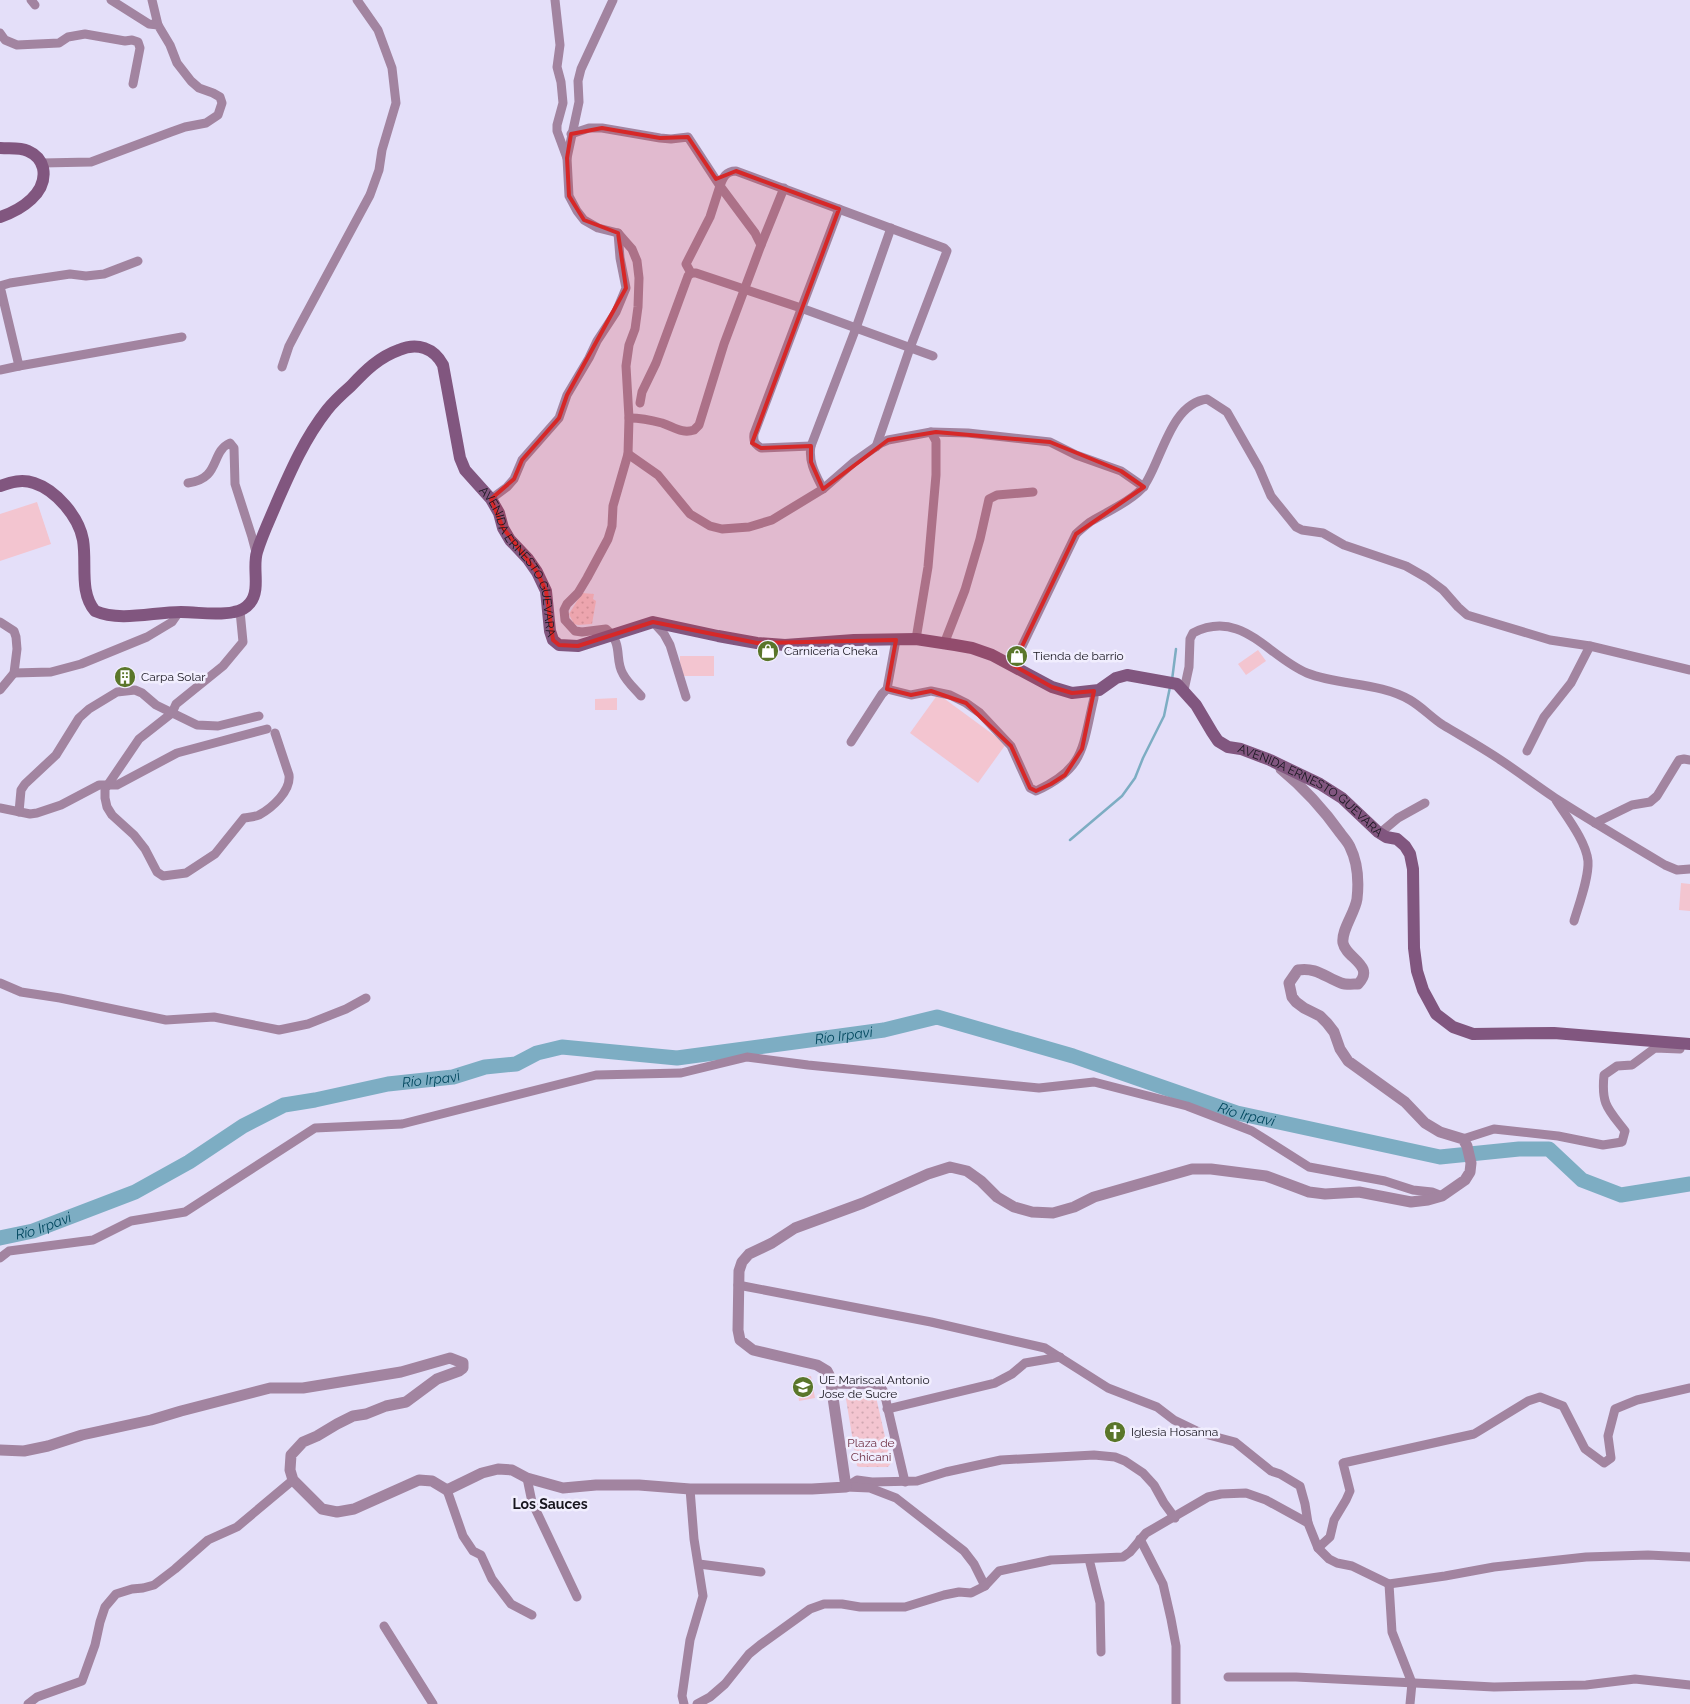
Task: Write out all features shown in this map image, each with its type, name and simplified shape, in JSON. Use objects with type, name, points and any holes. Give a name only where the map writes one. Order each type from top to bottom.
[{"type":"main road","points":[[0,148],[29,151],[42,164],[44,175],[40,188],[23,207],[0,217]]},
{"type":"main road","name":"AVENIDA ERNESTO GUEVARA","points":[[240,611],[251,602],[255,592],[256,555],[262,537],[295,460],[318,422],[328,408],[370,366],[395,351],[416,346],[436,354],[443,365],[460,458],[465,470],[491,498],[510,540],[528,559],[537,572],[546,591],[550,631],[553,640],[559,646],[578,646],[653,622]]},
{"type":"main road","points":[[0,486],[21,481],[34,483],[48,490],[69,512],[83,539],[86,598],[95,611],[112,616],[179,612],[231,613],[240,611]]},
{"type":"main road","points":[[653,622],[757,643],[784,644],[854,640],[916,640],[972,648],[992,654],[1052,687],[1072,693],[1099,690],[1116,678],[1127,675],[1175,685]]},
{"type":"main road","name":"AVENIDA ERNESTO GUEVARA","points":[[1175,685],[1196,705],[1218,740],[1228,747],[1241,749],[1270,760],[1320,784],[1342,798],[1380,833],[1386,837],[1397,838],[1405,846],[1410,854],[1413,869],[1414,948],[1417,971],[1423,990],[1436,1014],[1454,1027],[1473,1034],[1554,1033],[1690,1044]]},
{"type":"street","points":[[111,0],[149,24],[158,26]]},
{"type":"street","points":[[42,164],[91,162],[186,126],[206,123],[218,115],[222,102],[220,98],[191,81],[177,63],[170,45],[158,26],[152,0]]},
{"type":"street","points":[[282,367],[289,346],[370,195],[379,170],[382,150],[396,102],[392,68],[378,30],[357,0]]},
{"type":"street","points":[[555,0],[560,45],[556,68],[561,82],[563,104],[557,131],[567,158]]},
{"type":"street","points":[[613,0],[581,69],[578,81],[579,102],[567,158],[569,196],[577,211],[584,220],[591,224],[618,233],[632,249],[637,261],[639,278],[638,307],[626,366],[629,418],[628,454],[613,506],[612,526],[608,539],[583,586],[564,610],[565,620],[574,631],[606,629],[613,635],[618,648],[621,672],[641,696]]},
{"type":"street","points":[[0,33],[5,40],[17,45],[59,43],[68,36],[85,34],[138,42],[140,48],[134,84]]},
{"type":"street","points":[[571,134],[590,128],[602,128],[660,138],[688,137],[720,186],[755,233],[761,245]]},
{"type":"street","points":[[691,273],[686,264],[710,217],[725,174],[731,171],[736,171],[784,188],[944,248],[947,251],[910,348],[876,446]]},
{"type":"street","points":[[629,418],[641,418],[682,432],[694,430],[699,425],[724,344],[784,188]]},
{"type":"street","points":[[811,446],[761,448],[755,445],[753,440],[839,209]]},
{"type":"street","points":[[822,489],[811,462],[811,446],[856,328],[891,228]]},
{"type":"street","points":[[491,498],[507,487],[514,479],[522,460],[559,418],[567,395],[616,312],[626,288],[620,258],[618,233]]},
{"type":"street","points":[[19,366],[2,305],[0,286],[70,274],[86,276],[104,274],[138,262]]},
{"type":"street","points":[[691,273],[746,289],[933,356]]},
{"type":"street","points":[[640,403],[642,392],[656,364],[688,276],[691,273]]},
{"type":"street","points":[[0,370],[153,344],[182,337]]},
{"type":"street","points":[[1013,665],[1076,534],[1088,524],[1125,502],[1144,487],[1171,429],[1192,404],[1207,399],[1227,412],[1259,468],[1271,496],[1296,527],[1302,530],[1323,533],[1344,545],[1406,566],[1438,586],[1468,615],[1550,640],[1590,646],[1690,670]]},
{"type":"street","points":[[628,454],[658,475],[690,514],[710,526],[722,529],[749,527],[772,520],[822,489],[876,446],[888,440],[931,432],[968,432],[1050,442],[1076,455],[1122,471],[1144,487]]},
{"type":"street","points":[[916,640],[928,567],[936,475],[936,441],[931,432]]},
{"type":"street","points":[[188,483],[197,482],[204,478],[212,469],[225,445],[233,444],[235,484],[256,555]]},
{"type":"street","points":[[944,644],[965,590],[989,499],[997,495],[1033,492]]},
{"type":"street","points":[[0,808],[30,814],[37,813],[62,805],[99,786],[108,785],[117,785],[177,754],[271,731],[289,775],[290,781],[285,792],[257,816],[244,818],[215,854],[186,873],[163,876],[157,872],[145,849],[107,806],[105,789],[108,785],[139,739],[172,713],[176,704],[223,666],[242,642],[243,632],[240,611]]},
{"type":"street","points":[[14,673],[51,672],[81,664],[147,637],[172,622],[179,612]]},
{"type":"street","points":[[0,622],[14,631],[16,637],[14,673],[0,690]]},
{"type":"street","points":[[653,622],[667,639],[686,697]]},
{"type":"street","points":[[1175,685],[1189,667],[1190,640],[1193,633],[1209,627],[1226,626],[1240,630],[1254,636],[1292,666],[1309,674],[1383,690],[1410,700],[1441,724],[1500,759],[1554,798],[1671,869],[1690,869]]},
{"type":"street","points":[[851,742],[886,689],[896,640]]},
{"type":"street","points":[[1526,751],[1544,717],[1571,683],[1590,646]]},
{"type":"street","points":[[886,689],[911,695],[931,691],[950,695],[966,703],[980,713],[1011,746],[1030,788],[1036,791],[1065,775],[1076,763],[1082,749],[1094,691]]},
{"type":"street","points":[[19,812],[21,790],[56,755],[79,718],[89,709],[118,692],[135,690],[142,693],[156,705],[185,720],[208,727],[259,716]]},
{"type":"street","points":[[1270,760],[1312,798],[1334,824],[1350,846],[1358,871],[1357,901],[1344,935],[1343,943],[1361,965],[1364,972],[1363,979],[1358,984],[1343,984],[1312,969],[1298,970],[1289,983],[1292,997],[1304,1008],[1320,1016],[1327,1023],[1334,1032],[1345,1057],[1353,1066],[1405,1102],[1432,1128],[1465,1142],[1494,1130],[1558,1136],[1602,1145],[1622,1142],[1625,1131],[1606,1108],[1602,1091],[1604,1075],[1617,1066],[1632,1064],[1655,1048],[1690,1049]]},
{"type":"street","points":[[1595,823],[1632,805],[1650,802],[1657,796],[1679,760],[1690,760]]},
{"type":"street","points":[[1554,798],[1582,843],[1588,859],[1588,870],[1574,921]]},
{"type":"street","points":[[1380,833],[1398,818],[1425,803]]},
{"type":"street","points":[[0,983],[21,992],[60,998],[166,1020],[214,1017],[279,1030],[308,1024],[346,1009],[366,998]]},
{"type":"street","points":[[0,1258],[8,1251],[92,1240],[131,1221],[185,1212],[315,1128],[402,1124],[596,1075],[681,1073],[747,1056],[808,1065],[1039,1088],[1094,1082],[1187,1106],[1252,1131],[1309,1167],[1385,1181],[1413,1190],[1432,1192],[1442,1196]]},
{"type":"street","points":[[846,1487],[830,1377],[827,1371],[818,1365],[753,1350],[740,1340],[738,1330],[738,1285],[742,1262],[749,1254],[772,1243],[795,1228],[863,1203],[928,1174],[950,1167],[967,1171],[981,1181],[997,1197],[1014,1207],[1032,1212],[1053,1213],[1074,1207],[1094,1197],[1192,1169],[1211,1169],[1266,1176],[1309,1192],[1325,1194],[1359,1192],[1411,1202],[1428,1200],[1442,1196],[1465,1180],[1470,1172],[1471,1163],[1465,1142]]},
{"type":"street","points":[[738,1285],[941,1324],[1045,1348],[1108,1388],[1157,1407],[1174,1420],[1201,1433],[1235,1442],[1271,1471],[1300,1486],[1308,1523],[1318,1548],[1329,1559],[1352,1566],[1389,1584],[1445,1576],[1494,1566],[1586,1557],[1648,1555],[1690,1558]]},
{"type":"street","points":[[887,1409],[995,1382],[1012,1374],[1025,1363],[1060,1357]]},
{"type":"street","points":[[0,1450],[24,1451],[48,1446],[82,1435],[151,1420],[270,1388],[303,1388],[401,1372],[450,1358],[458,1360],[463,1363],[463,1368],[438,1379],[406,1402],[353,1416],[302,1442],[291,1455],[290,1470],[293,1480],[322,1509],[337,1512],[354,1509],[419,1480],[432,1481],[447,1490],[463,1536],[473,1551],[481,1555],[492,1579],[511,1604],[532,1615]]},
{"type":"street","points":[[831,1384],[880,1385],[884,1392],[905,1482]]},
{"type":"street","points":[[1318,1548],[1330,1537],[1334,1520],[1350,1491],[1343,1463],[1474,1434],[1528,1401],[1540,1397],[1563,1406],[1585,1449],[1604,1463],[1611,1458],[1608,1436],[1615,1409],[1637,1400],[1690,1388]]},
{"type":"street","points":[[846,1487],[856,1480],[872,1482],[917,1481],[1001,1460],[1094,1455],[1116,1457],[1143,1473],[1154,1485],[1175,1518]]},
{"type":"street","points":[[447,1490],[482,1473],[498,1469],[512,1470],[527,1478],[563,1488],[596,1485],[638,1485],[690,1489],[870,1488],[896,1498],[964,1551],[974,1564],[985,1586]]},
{"type":"street","points":[[527,1478],[532,1502],[577,1597]]},
{"type":"street","points":[[28,1704],[37,1697],[82,1681],[95,1646],[105,1607],[116,1594],[154,1585],[208,1540],[237,1527],[293,1480]]},
{"type":"street","points":[[684,1704],[682,1696],[690,1640],[703,1596],[694,1539],[690,1489]]},
{"type":"street","points":[[697,1704],[710,1697],[725,1684],[739,1666],[760,1645],[810,1609],[824,1604],[860,1607],[905,1607],[944,1595],[959,1592],[971,1593],[985,1586],[999,1571],[1050,1560],[1123,1557],[1130,1552],[1140,1539],[1156,1528],[1208,1497],[1221,1494],[1246,1493],[1266,1500],[1308,1523]]},
{"type":"street","points":[[1140,1539],[1163,1584],[1171,1619],[1176,1646],[1176,1704]]},
{"type":"street","points":[[1089,1559],[1100,1603],[1101,1652]]},
{"type":"street","points":[[699,1564],[760,1572]]},
{"type":"street","points":[[1389,1584],[1392,1632],[1412,1683],[1410,1704]]},
{"type":"street","points":[[384,1626],[433,1704]]},
{"type":"street","points":[[1228,1677],[1296,1678],[1522,1688],[1586,1685],[1635,1679],[1690,1685]]},
{"type":"highlighted area","points":[[602,128],[660,138],[688,137],[716,179],[736,171],[839,209],[752,443],[761,448],[811,446],[811,462],[823,489],[888,440],[936,432],[1050,442],[1121,471],[1144,487],[1076,534],[1013,665],[1052,687],[1072,693],[1094,691],[1082,749],[1065,775],[1051,784],[1036,791],[1030,788],[1011,746],[966,703],[931,691],[911,695],[887,689],[896,640],[757,643],[653,622],[578,646],[559,645],[553,640],[546,591],[537,572],[503,528],[491,499],[514,479],[522,460],[559,418],[567,395],[626,288],[618,233],[584,220],[569,196],[567,158],[571,134]]},
{"type":"green space","points":[[37,502],[51,544],[0,561],[0,514]]},
{"type":"green space","points":[[582,593],[594,594],[593,599],[596,601],[592,624],[574,624],[569,614]]},
{"type":"green space","points":[[1258,650],[1266,661],[1246,675],[1238,664]]},
{"type":"green space","points":[[680,656],[714,656],[714,676],[680,676]]},
{"type":"green space","points":[[938,694],[1006,744],[978,783],[910,733]]},
{"type":"green space","points":[[617,698],[617,710],[595,710],[595,699]]},
{"type":"green space","points":[[1681,883],[1690,884],[1690,911],[1679,910]]},
{"type":"green space","points":[[811,1376],[815,1398],[799,1401],[796,1378]]},
{"type":"green space","name":"Plaza de Chicani","points":[[849,1395],[872,1395],[876,1397],[891,1463],[888,1467],[857,1466],[846,1399]]},
{"type":"waterway","points":[[1172,680],[1176,649]]},
{"type":"waterway","points":[[1070,840],[1122,796],[1135,778],[1164,716],[1170,687]]},
{"type":"waterway","name":"Río Irpavi","points":[[0,1238],[33,1231],[135,1192],[189,1162],[243,1126],[284,1105],[388,1084],[453,1077],[485,1067],[516,1064],[537,1053],[562,1047],[677,1058],[884,1030],[937,1017],[1073,1056],[1237,1113],[1440,1157],[1519,1149],[1549,1149],[1582,1180],[1621,1195],[1690,1184]]},
{"type":"place","name":"Carniceria Cheka","points":[[768,651]]},
{"type":"place","name":"Tienda de barrio","points":[[1017,656]]},
{"type":"place","name":"Carpa Solar","points":[[125,677]]},
{"type":"place","name":"UE Mariscal Antonio Jose de Sucre","points":[[803,1387]]},
{"type":"place","name":"Iglesia Hosanna","points":[[1115,1432]]},
{"type":"district","name":"Los Sauces","points":[[550,1504]]}]
